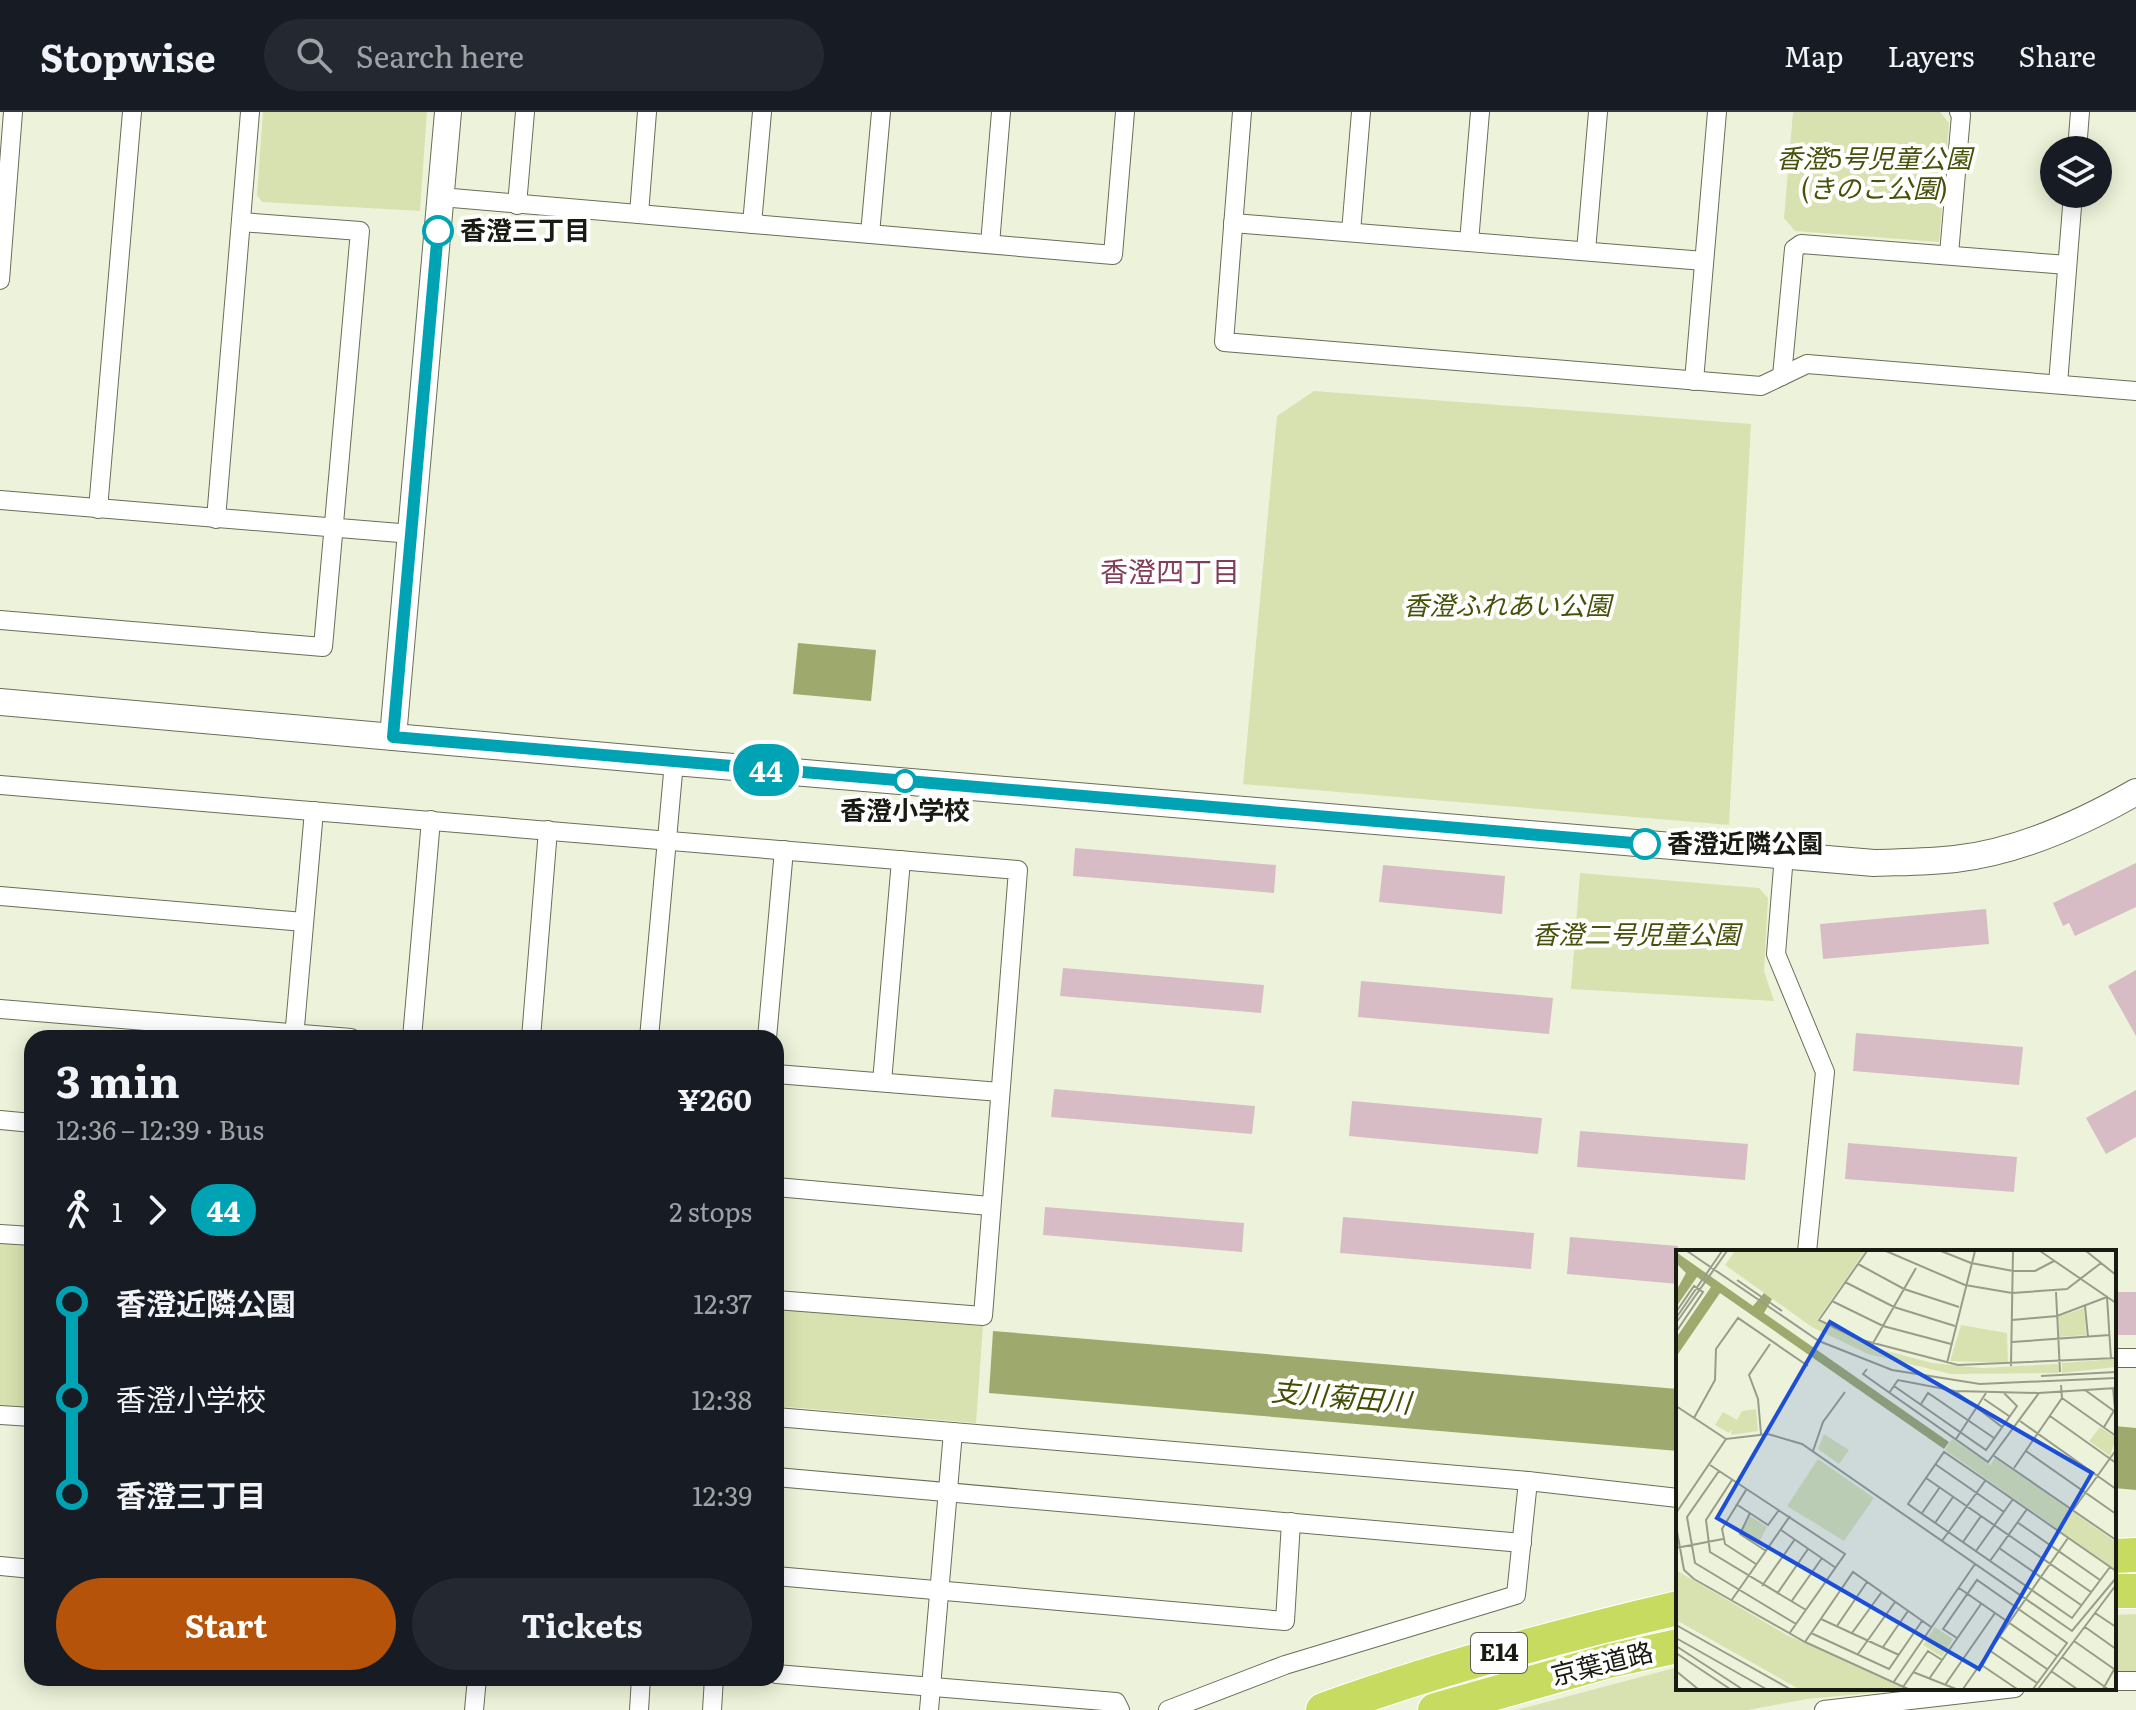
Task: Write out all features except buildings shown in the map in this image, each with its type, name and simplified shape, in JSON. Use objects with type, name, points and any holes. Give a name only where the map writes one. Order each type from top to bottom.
[{"type":"highway","points":[[2116,1556],[2136,1555]]},
{"type":"highway","name":"京葉道路","points":[[1323,1710],[1505,1651],[1676,1608]]},
{"type":"highway","name":"京葉道路","points":[[1435,1710],[1609,1661],[1676,1646]]},
{"type":"street","points":[[0,280],[5,145],[13,112]]},
{"type":"street","points":[[98,509],[132,112]]},
{"type":"street","points":[[216,519],[250,112]]},
{"type":"street","points":[[393,737],[448,112]]},
{"type":"street","points":[[517,205],[525,112]]},
{"type":"street","points":[[639,214],[647,112]]},
{"type":"street","points":[[752,224],[762,112]]},
{"type":"street","points":[[870,234],[881,112]]},
{"type":"street","points":[[990,244],[1001,112]]},
{"type":"street","points":[[441,197],[1113,255],[1125,112]]},
{"type":"street","points":[[1242,112],[1224,342],[1761,386],[1807,364],[2136,391]]},
{"type":"street","points":[[1351,232],[1361,112]]},
{"type":"street","points":[[1469,242],[1480,112]]},
{"type":"street","points":[[1586,251],[1598,112]]},
{"type":"street","points":[[1694,381],[1717,112]]},
{"type":"street","points":[[1949,254],[1959,112]]},
{"type":"street","points":[[2078,136],[2080,112]]},
{"type":"street","points":[[2058,384],[2072,208]]},
{"type":"street","points":[[0,620],[323,647],[360,231],[241,222]]},
{"type":"street","points":[[1233,223],[1704,261]]},
{"type":"street","points":[[1782,376],[1794,249],[1801,244],[2067,265]]},
{"type":"street","points":[[0,500],[412,534]]},
{"type":"street","points":[[0,702],[1874,863],[1957,859],[2003,849],[2065,827],[2136,792]]},
{"type":"street","points":[[650,1030],[674,762]]},
{"type":"street","points":[[0,785],[1018,870],[983,1316],[784,1301]]},
{"type":"street","points":[[295,1030],[314,811]]},
{"type":"street","points":[[413,1030],[431,820]]},
{"type":"street","points":[[532,1030],[548,830]]},
{"type":"street","points":[[768,1030],[784,850]]},
{"type":"street","points":[[1784,855],[1776,954],[1825,1072],[1807,1250]]},
{"type":"street","points":[[882,1082],[901,860]]},
{"type":"street","points":[[0,896],[304,922]]},
{"type":"street","points":[[0,1009],[229,1030]]},
{"type":"street","points":[[784,1075],[1000,1092]]},
{"type":"street","points":[[0,1120],[24,1122]]},
{"type":"street","points":[[784,1188],[990,1206]]},
{"type":"street","points":[[0,1234],[24,1236]]},
{"type":"street","points":[[0,1415],[24,1416]]},
{"type":"street","points":[[784,1418],[1528,1481],[1676,1498]]},
{"type":"street","points":[[929,1710],[953,1432]]},
{"type":"street","points":[[784,1478],[1522,1543]]},
{"type":"street","points":[[1168,1710],[1285,1665],[1516,1595],[1528,1481]]},
{"type":"street","points":[[784,1577],[1285,1621],[1291,1522]]},
{"type":"street","points":[[0,1566],[24,1568]]},
{"type":"street","points":[[784,1675],[1116,1702],[1120,1710]]},
{"type":"street","points":[[474,1710],[476,1686]]},
{"type":"street","points":[[639,1710],[640,1686]]},
{"type":"street","points":[[712,1710],[714,1686]]},
{"type":"street","points":[[1824,1710],[1998,1690]]},
{"type":"green space","points":[[263,112],[427,112],[420,211],[262,202],[257,195]]},
{"type":"green space","name":"香澄5号児童公園 (きのこ公園)","points":[[1793,112],[1940,112],[1949,123],[1939,242],[1795,231],[1784,218]]},
{"type":"green space","name":"香澄ふれあい公園","points":[[1314,391],[1751,424],[1729,825],[1243,784],[1277,416]]},
{"type":"green space","name":"香澄二号児童公園","points":[[1580,873],[1759,888],[1768,898],[1764,971],[1774,1001],[1571,989]]},
{"type":"green space","points":[[0,1242],[24,1244],[24,1406],[0,1405]]},
{"type":"green space","points":[[784,1309],[983,1326],[976,1423],[784,1407]]},
{"type":"green space","points":[[2136,1614],[2136,1672],[2116,1672],[2116,1615]]},
{"type":"green space","points":[[1676,1668],[1676,1690],[1902,1690],[1807,1699],[1748,1710],[1516,1710]]},
{"type":"water","points":[[798,643],[876,650],[871,701],[793,694]]},
{"type":"water","name":"支川菊田川","points":[[993,1331],[1676,1389],[1676,1451],[989,1393]]},
{"type":"water","points":[[2116,1426],[2136,1428],[2136,1490],[2116,1488]]},
{"type":"bus line","name":"44","points":[[438,231],[393,737],[1645,844]]},
{"type":"place","name":"香澄三丁目","points":[[438,231]]},
{"type":"place","name":"香澄小学校","points":[[905,781]]},
{"type":"place","name":"香澄近隣公園","points":[[1645,844]]},
{"type":"district","name":"香澄四丁目","points":[[1170,572]]}]
